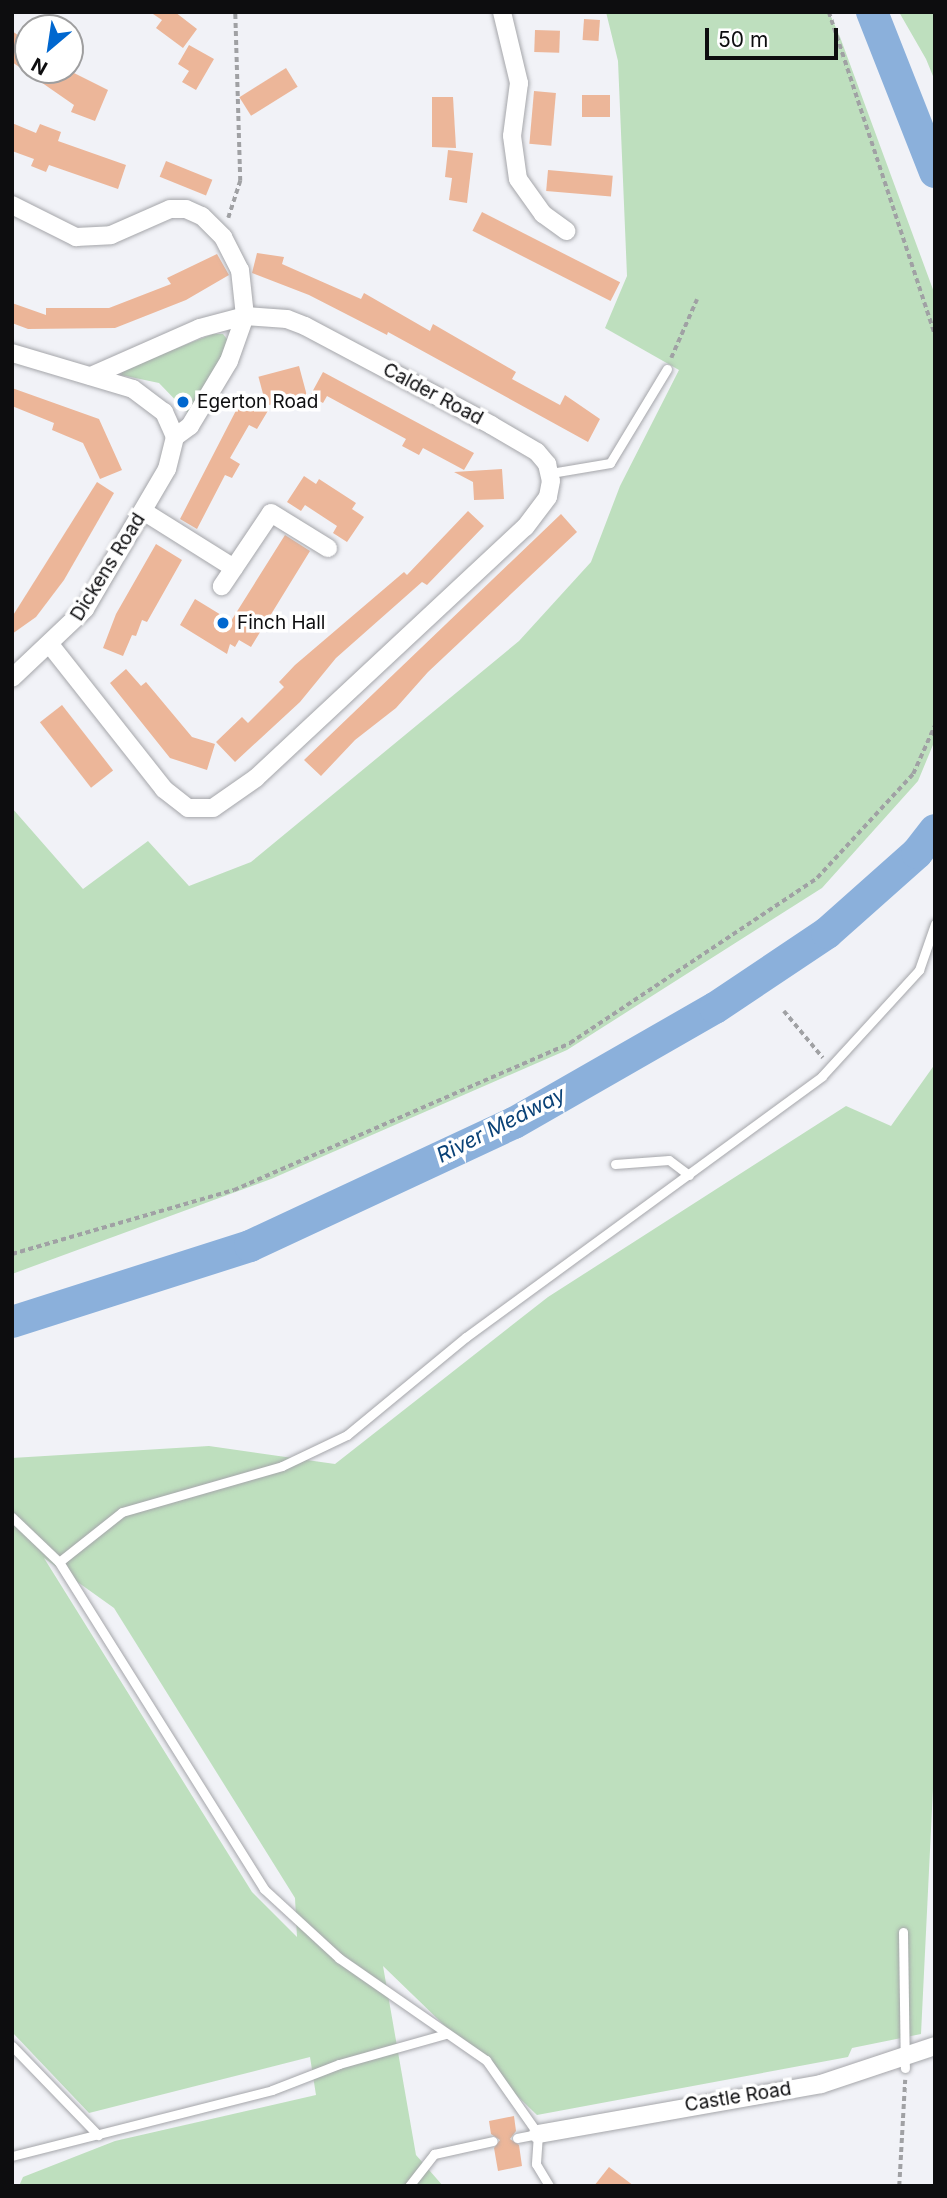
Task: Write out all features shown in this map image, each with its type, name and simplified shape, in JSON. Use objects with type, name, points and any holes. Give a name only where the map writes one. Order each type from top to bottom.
[{"type":"street","points":[[502,12],[519,83],[512,136],[518,180],[543,214],[566,231]]},
{"type":"street","points":[[12,205],[66,234],[98,238],[162,211],[186,209],[202,216],[223,237],[240,270],[245,316],[239,341],[223,372],[191,426],[175,438],[170,421],[155,402],[133,389],[12,353]]},
{"type":"street","name":"Calder Road","points":[[91,376],[200,328],[245,316],[287,319],[530,447],[551,473]]},
{"type":"street","name":"Dickens Road","points":[[12,678],[51,646],[85,609],[167,468],[175,438]]},
{"type":"street","points":[[51,646],[164,789],[188,808],[213,808],[256,778],[525,527],[548,497],[551,473]]},
{"type":"street","points":[[143,511],[234,568]]},
{"type":"street","points":[[222,586],[271,513],[328,548]]},
{"type":"street","name":"Castle Road","points":[[538,2134],[821,2084],[906,2063],[935,2046]]},
{"type":"lane","points":[[551,473],[610,463],[667,369]]},
{"type":"lane","points":[[59,1562],[122,1512],[282,1466],[338,1440],[466,1336],[689,1175],[831,1068],[919,970],[935,924]]},
{"type":"lane","points":[[615,1164],[669,1160],[689,1175]]},
{"type":"lane","points":[[12,1517],[59,1562],[264,1889],[339,1958],[486,2060],[538,2134],[536,2164],[549,2186]]},
{"type":"lane","points":[[903,1932],[906,2063]]},
{"type":"lane","points":[[12,2156],[272,2090],[339,2064],[446,2034]]},
{"type":"lane","points":[[12,2046],[98,2135]]},
{"type":"lane","points":[[517,2138],[538,2134]]},
{"type":"lane","points":[[408,2186],[434,2154],[493,2141]]},
{"type":"path","points":[[223,237],[240,181],[235,12]]},
{"type":"path","points":[[829,12],[935,335]]},
{"type":"path","points":[[667,369],[697,299]]},
{"type":"path","points":[[12,1254],[234,1189],[570,1043],[817,878],[913,774],[935,725]]},
{"type":"path","points":[[784,1012],[831,1068]]},
{"type":"path","points":[[899,2186],[906,2063]]},
{"type":"green space","points":[[606,12],[829,12],[840,37],[935,295],[935,740],[918,781],[822,888],[567,1050],[271,1179],[12,1274],[12,808],[83,889],[148,841],[189,886],[251,862],[519,641],[591,562],[620,486],[679,370],[605,328],[627,276],[618,61]]},
{"type":"green space","points":[[899,12],[935,12],[935,81],[926,59]]},
{"type":"green space","points":[[213,334],[223,334],[230,343],[188,413],[159,383],[121,375],[123,369]]},
{"type":"green space","points":[[935,1064],[935,1748],[921,2034],[852,2048],[848,2057],[537,2115],[383,1966],[416,2155],[443,2186],[19,2186],[23,2177],[115,2141],[316,2095],[310,2057],[89,2113],[12,2032],[12,1458],[209,1446],[335,1464],[548,1297],[846,1106],[891,1126]],"holes":[[[44,1558],[114,1608],[295,1898],[297,1937],[252,1892]]]},
{"type":"building","points":[[150,12],[175,12],[197,29],[183,48],[156,28],[162,20]]},
{"type":"building","points":[[584,19],[600,20],[598,41],[583,40]]},
{"type":"building","points":[[535,30],[560,31],[559,53],[534,52]]},
{"type":"building","points":[[12,31],[14,63],[12,62]]},
{"type":"building","points":[[189,45],[214,59],[196,90],[182,82],[189,71],[178,64]]},
{"type":"building","points":[[286,68],[298,87],[251,116],[239,97]]},
{"type":"building","points":[[84,78],[108,90],[95,121],[71,112],[74,105],[44,84],[84,84]]},
{"type":"building","points":[[534,91],[556,93],[551,146],[529,144]]},
{"type":"building","points":[[582,95],[610,95],[610,117],[582,117]]},
{"type":"building","points":[[432,97],[453,97],[456,148],[432,147]]},
{"type":"building","points":[[12,123],[36,133],[40,124],[61,132],[58,141],[126,165],[118,189],[49,165],[46,172],[31,166],[34,159],[12,151]]},
{"type":"building","points":[[448,150],[473,153],[467,203],[449,200],[452,178],[445,177]]},
{"type":"building","points":[[166,161],[212,180],[206,195],[160,177]]},
{"type":"building","points":[[548,170],[613,176],[611,197],[546,191]]},
{"type":"building","points":[[482,212],[620,282],[611,301],[472,231]]},
{"type":"building","points":[[257,253],[284,257],[282,264],[361,299],[364,293],[430,331],[433,324],[516,372],[512,379],[560,405],[565,395],[600,419],[588,442],[388,332],[387,335],[309,295],[252,273]]},
{"type":"building","points":[[217,254],[229,275],[186,300],[115,328],[28,329],[12,323],[12,303],[46,315],[46,308],[109,308],[171,284],[167,278]]},
{"type":"building","points":[[299,366],[307,395],[266,406],[258,377]]},
{"type":"building","points":[[323,372],[474,453],[464,470],[423,448],[419,455],[402,446],[406,439],[327,396],[323,403],[310,396]]},
{"type":"building","points":[[12,388],[99,419],[122,470],[100,479],[83,443],[52,430],[54,423],[12,406]]},
{"type":"building","points":[[244,395],[269,409],[257,429],[249,425],[230,458],[240,464],[232,478],[225,475],[197,529],[180,519]]},
{"type":"building","points":[[502,469],[504,499],[474,500],[473,482],[454,472]]},
{"type":"building","points":[[304,476],[316,484],[319,479],[356,503],[352,509],[364,517],[347,542],[333,533],[337,526],[305,505],[301,511],[287,502]]},
{"type":"building","points":[[97,482],[114,493],[64,580],[36,617],[12,634],[12,617]]},
{"type":"building","points":[[468,511],[484,526],[427,585],[422,582],[336,658],[300,702],[235,762],[216,742],[242,717],[248,723],[284,687],[279,682],[295,665],[404,572],[407,575]]},
{"type":"building","points":[[561,514],[577,532],[428,672],[396,708],[355,740],[321,776],[304,760]]},
{"type":"building","points":[[285,535],[310,551],[251,647],[239,640],[235,647],[230,644],[227,654],[180,625],[195,599],[231,621]]},
{"type":"building","points":[[156,544],[182,560],[147,622],[142,620],[136,636],[132,635],[123,656],[103,648],[116,614]]},
{"type":"building","points":[[126,669],[141,686],[146,682],[192,737],[215,744],[207,770],[170,758],[110,683]]},
{"type":"building","points":[[62,705],[113,770],[91,788],[40,722]]},
{"type":"building","points":[[514,2116],[516,2131],[510,2139],[519,2145],[522,2166],[498,2171],[494,2148],[500,2140],[491,2134],[489,2121]]},
{"type":"building","points":[[609,2167],[634,2186],[594,2186]]},
{"type":"waterway","name":"River Medway","points":[[872,12],[935,172]]},
{"type":"waterway","name":"River Medway","points":[[12,1322],[250,1246],[514,1123],[715,1008],[827,933],[917,853],[935,830]]},
{"type":"place","name":"Egerton Road","points":[[183,402]]},
{"type":"place","name":"Finch Hall","points":[[223,623]]}]
